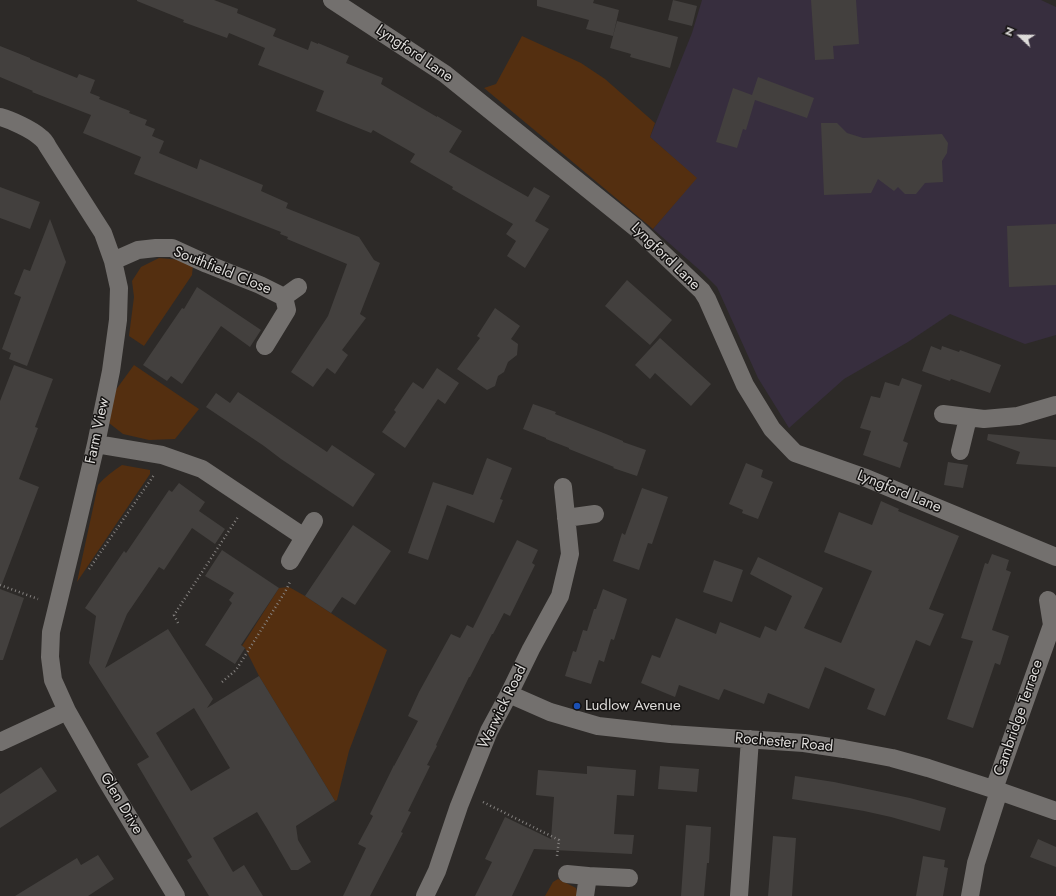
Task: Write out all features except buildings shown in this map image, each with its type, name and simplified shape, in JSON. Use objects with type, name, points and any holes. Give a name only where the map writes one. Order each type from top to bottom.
[{"type":"street","name":"Lyngford Lane","points":[[332,0],[445,74],[636,228],[702,291],[707,299],[745,385],[772,429],[796,453],[866,478],[1056,557]]},
{"type":"street","name":"Farm View","points":[[0,117],[26,128],[40,137],[48,147],[103,233],[113,261],[119,288],[118,320],[111,371],[96,444],[50,632],[50,657],[53,680],[67,711]]},
{"type":"street","name":"Southfield Close","points":[[113,261],[138,250],[172,248],[291,292],[288,310],[265,346]]},
{"type":"street","points":[[943,414],[984,419],[1018,416],[1056,405]]},
{"type":"street","points":[[960,451],[968,418]]},
{"type":"street","points":[[96,444],[162,455],[202,469],[304,537]]},
{"type":"street","name":"Warwick Road","points":[[425,896],[437,871],[459,806],[489,731],[560,596],[570,554],[563,487]]},
{"type":"street","points":[[566,518],[595,514]]},
{"type":"street","points":[[290,561],[314,521]]},
{"type":"street","name":"Cambridge Terrace","points":[[970,896],[976,863],[997,790],[1052,625],[1048,600]]},
{"type":"street","name":"Rochester Road","points":[[509,694],[550,712],[598,726],[670,734],[804,743],[892,758],[997,790],[1056,811]]},
{"type":"street","points":[[0,742],[67,711]]},
{"type":"street","name":"Glen Drive","points":[[67,711],[105,778],[176,896]]},
{"type":"street","points":[[739,896],[750,739]]},
{"type":"street","points":[[567,874],[629,878]]},
{"type":"street","points":[[585,896],[588,876]]},
{"type":"path","points":[[86,573],[157,470],[162,455]]},
{"type":"path","points":[[178,623],[174,614],[249,500]]},
{"type":"path","points":[[222,682],[236,670],[285,592],[294,574],[290,561]]},
{"type":"path","points":[[0,585],[57,606]]},
{"type":"path","points":[[464,793],[559,840],[557,865],[567,874]]},
{"type":"shaded area","points":[[702,0],[1041,0],[1056,7],[1056,335],[1025,344],[950,314],[908,342],[844,379],[789,428],[758,378],[717,287],[653,229],[696,178],[650,137],[692,33]]},
{"type":"shaded area","points":[[522,36],[581,63],[605,79],[655,123],[650,137],[697,178],[653,229],[484,88],[496,84]]},
{"type":"shaded area","points":[[159,258],[181,260],[193,265],[192,275],[144,346],[129,336],[134,297],[132,281],[141,267]]},
{"type":"shaded area","points":[[134,365],[199,409],[175,439],[149,440],[123,434],[109,423],[115,391]]},
{"type":"shaded area","points":[[122,465],[150,470],[150,474],[77,582],[98,485],[109,474]]},
{"type":"shaded area","points":[[289,587],[387,650],[349,751],[337,800],[335,801],[259,676],[245,648],[242,646],[279,588]]},
{"type":"shaded area","points":[[558,879],[576,888],[578,896],[545,896],[553,882]]},
{"type":"place","name":"Ludlow Avenue","points":[[577,706]]}]
